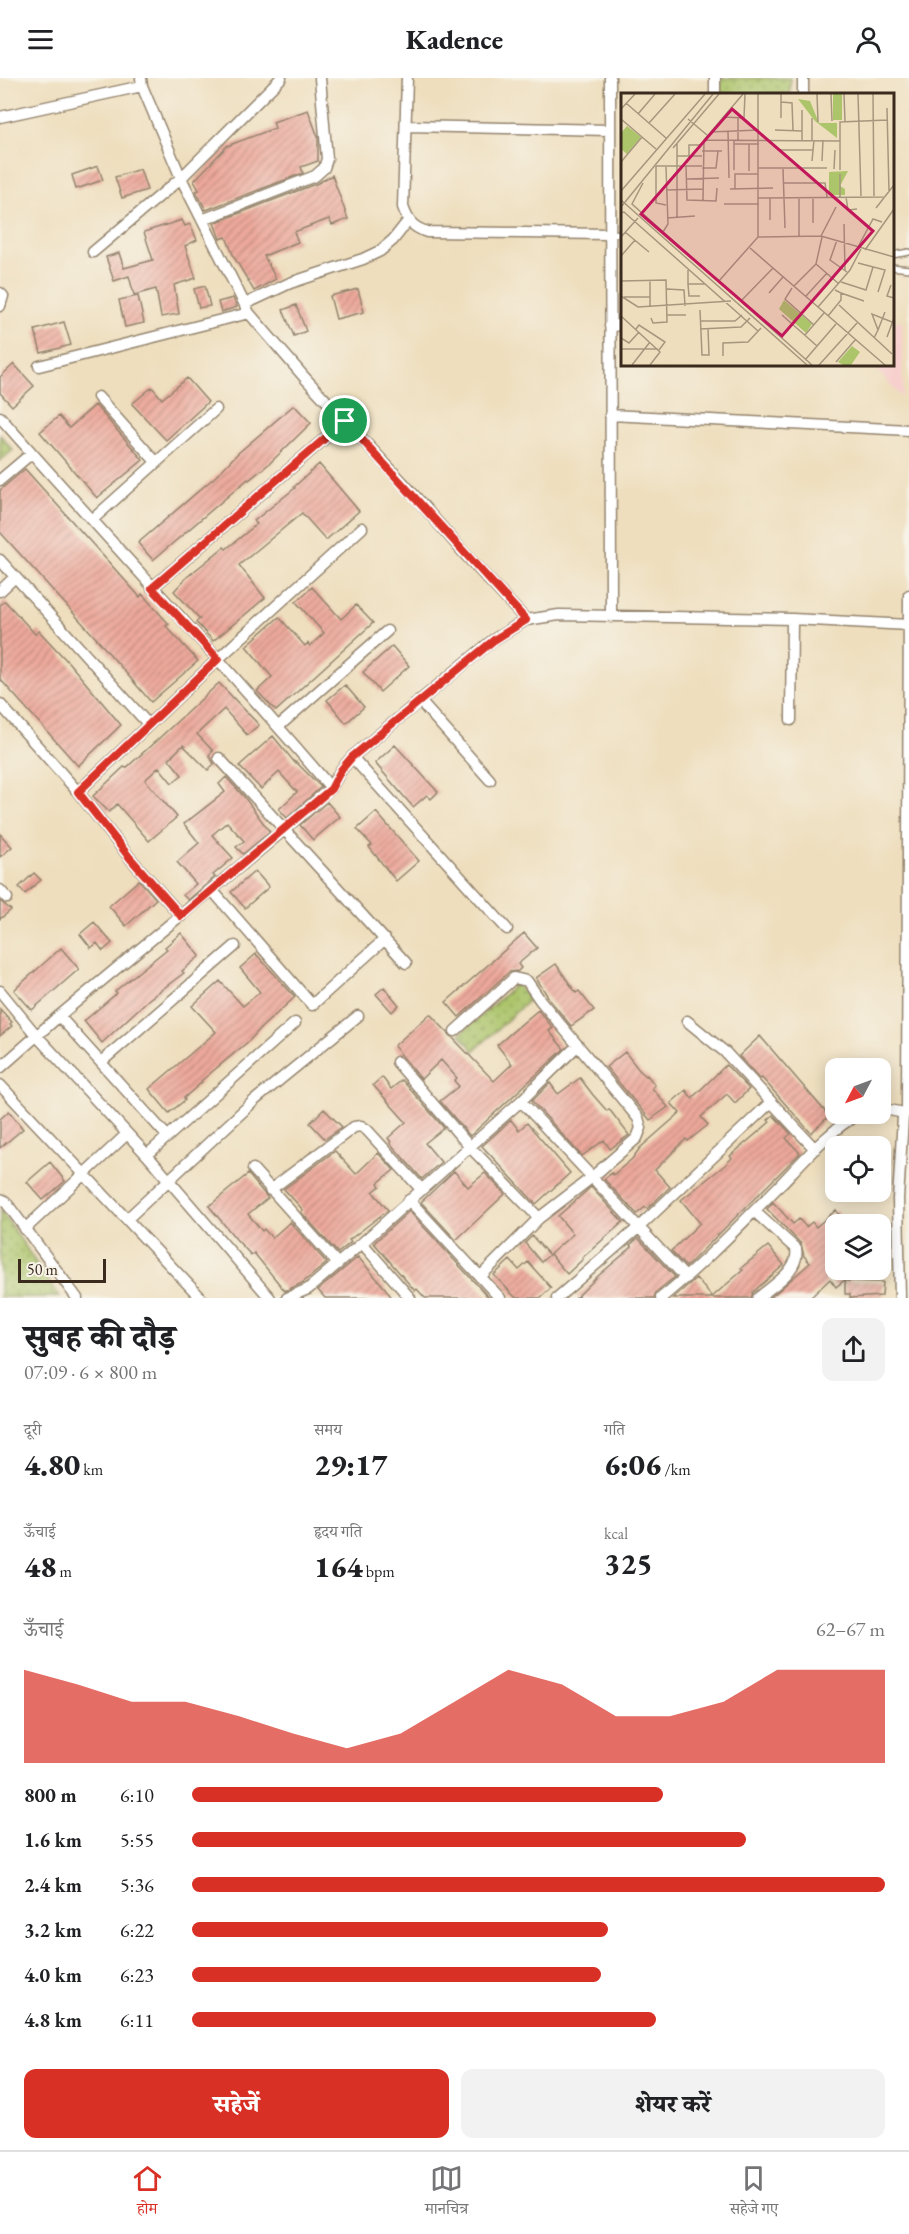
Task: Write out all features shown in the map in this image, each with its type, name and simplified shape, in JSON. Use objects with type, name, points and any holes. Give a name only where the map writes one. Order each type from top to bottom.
[{"type":"street","points":[[93,252],[181,178],[281,78]]},
{"type":"street","points":[[202,220],[315,176],[324,168],[327,159],[320,78]]},
{"type":"street","points":[[407,78],[403,207],[408,221],[416,228],[427,232],[610,234]]},
{"type":"street","points":[[610,78],[611,617]]},
{"type":"street","points":[[0,117],[142,82],[181,178],[247,308],[345,421],[526,620]]},
{"type":"street","points":[[406,126],[610,130]]},
{"type":"street","points":[[39,366],[247,308],[290,283],[363,259],[380,251],[393,240],[408,221]]},
{"type":"street","points":[[0,293],[3,296],[0,306]]},
{"type":"street","points":[[610,326],[621,326]]},
{"type":"street","points":[[98,397],[157,463]]},
{"type":"street","points":[[92,519],[216,409]]},
{"type":"street","points":[[610,415],[909,430]]},
{"type":"street","points":[[0,417],[279,726],[331,789]]},
{"type":"street","points":[[152,588],[345,421]]},
{"type":"street","points":[[0,480],[32,453]]},
{"type":"street","points":[[78,792],[148,724],[362,528]]},
{"type":"street","points":[[0,560],[148,724]]},
{"type":"street","points":[[0,591],[15,577]]},
{"type":"street","points":[[900,1298],[898,1199],[907,1110],[909,595]]},
{"type":"street","points":[[0,1068],[36,1035],[285,830],[331,789],[341,770],[352,757],[494,640],[526,620],[559,615],[792,619],[909,625]]},
{"type":"street","points":[[791,720],[792,619]]},
{"type":"street","points":[[279,726],[387,631]]},
{"type":"street","points":[[419,700],[490,780]]},
{"type":"street","points":[[0,704],[78,792],[130,858],[181,916]]},
{"type":"street","points":[[352,757],[507,929]]},
{"type":"street","points":[[219,758],[406,963]]},
{"type":"street","points":[[212,890],[312,1005],[385,939]]},
{"type":"street","points":[[101,1062],[235,946]]},
{"type":"street","points":[[454,1031],[514,978],[527,981],[540,1000],[638,1118],[641,1128],[637,1138],[591,1178],[539,1218],[480,1277]]},
{"type":"street","points":[[0,991],[36,1035],[147,1155],[270,1298]]},
{"type":"street","points":[[59,1016],[168,1137]]},
{"type":"street","points":[[127,1219],[255,1100],[358,1016]]},
{"type":"street","points":[[687,1021],[725,1052],[814,1149]]},
{"type":"street","points":[[147,1155],[296,1023]]},
{"type":"street","points":[[287,1298],[312,1294],[338,1264],[520,1101],[578,1045]]},
{"type":"street","points":[[397,1062],[469,1146],[539,1218]]},
{"type":"street","points":[[0,1085],[201,1298]]},
{"type":"street","points":[[520,1101],[686,1278]]},
{"type":"street","points":[[557,1298],[638,1228],[770,1103]]},
{"type":"street","points":[[891,1109],[907,1110]]},
{"type":"street","points":[[661,1298],[686,1278],[814,1149],[842,1124]]},
{"type":"street","points":[[270,1190],[354,1127],[361,1126],[421,1189]]},
{"type":"street","points":[[25,1229],[127,1134]]},
{"type":"street","points":[[253,1169],[338,1264]]},
{"type":"street","points":[[0,1199],[5,1201],[76,1298]]},
{"type":"street","points":[[409,1200],[500,1298]]},
{"type":"street","points":[[754,1211],[796,1249],[798,1258],[794,1267],[758,1298]]},
{"type":"street","points":[[362,1243],[410,1298]]},
{"type":"lane","points":[[610,234],[621,233]]},
{"type":"lane","points":[[894,255],[909,252]]},
{"type":"lane","points":[[894,267],[909,269]]},
{"type":"shaded area","points":[[894,321],[902,321],[903,398],[873,366],[894,366]]},
{"type":"green space","points":[[719,78],[790,78],[790,93],[719,93]]},
{"type":"green space","points":[[0,435],[13,450],[0,461]]},
{"type":"green space","points":[[516,984],[530,999],[474,1051],[460,1034]]},
{"type":"green space","points":[[0,1209],[59,1297],[0,1297]]},
{"type":"building","points":[[308,110],[318,137],[318,161],[301,167],[303,173],[206,210],[196,191],[199,190],[194,181],[227,146],[275,128],[273,122]]},
{"type":"building","points":[[98,166],[103,180],[76,189],[72,175]]},
{"type":"building","points":[[140,169],[147,190],[122,198],[115,177]]},
{"type":"building","points":[[332,175],[348,219],[332,225],[329,219],[294,232],[298,242],[264,256],[276,279],[254,291],[234,257],[226,237],[220,239],[214,223],[318,183]]},
{"type":"building","points":[[182,220],[185,226],[190,224],[197,240],[185,246],[196,278],[174,285],[179,314],[161,317],[156,289],[134,295],[129,276],[114,281],[106,257],[119,253],[124,268],[153,260],[144,232]]},
{"type":"building","points":[[205,286],[210,306],[199,308],[194,289]]},
{"type":"building","points":[[358,289],[364,312],[336,319],[330,296]]},
{"type":"building","points":[[138,296],[144,323],[125,327],[119,300]]},
{"type":"building","points":[[233,298],[237,307],[221,312],[218,302]]},
{"type":"building","points":[[296,305],[306,331],[294,336],[283,310]]},
{"type":"building","points":[[64,322],[71,345],[41,353],[35,330]]},
{"type":"building","points":[[14,364],[34,386],[12,406],[0,393],[0,377]]},
{"type":"building","points":[[187,378],[208,402],[166,440],[132,404],[152,387],[162,399]]},
{"type":"building","points":[[95,405],[143,460],[97,498],[40,432],[59,416],[69,428]]},
{"type":"building","points":[[294,405],[311,423],[270,463],[153,560],[138,543]]},
{"type":"building","points":[[319,464],[359,511],[326,540],[302,513],[239,565],[265,598],[213,641],[196,622],[200,619],[174,591],[187,577],[224,547],[226,549],[257,524],[254,521],[295,488]]},
{"type":"building","points":[[25,469],[140,597],[142,594],[169,624],[166,626],[198,661],[151,702],[0,532],[0,490]]},
{"type":"building","points":[[312,587],[341,619],[356,605],[373,623],[276,711],[257,691],[272,677],[246,646],[279,617],[305,646],[308,643],[310,646],[324,633],[296,602]]},
{"type":"building","points":[[5,601],[35,634],[39,631],[69,663],[121,725],[78,766],[0,679],[0,605]]},
{"type":"building","points":[[392,646],[409,666],[380,692],[363,672]]},
{"type":"building","points":[[219,683],[259,725],[247,735],[224,709],[197,734],[213,751],[209,755],[214,764],[208,770],[183,745],[169,759],[182,775],[172,783],[159,767],[145,780],[177,817],[149,841],[117,804],[109,812],[93,796]]},
{"type":"building","points":[[345,685],[364,707],[346,723],[327,700]]},
{"type":"building","points":[[273,736],[295,763],[321,787],[287,818],[279,809],[297,792],[279,772],[261,789],[239,766]]},
{"type":"building","points":[[395,745],[438,792],[431,799],[427,795],[413,807],[375,763]]},
{"type":"building","points":[[226,777],[270,832],[243,854],[236,847],[244,841],[227,822],[212,835],[233,858],[188,900],[183,895],[196,884],[177,862],[199,843],[184,824],[225,792],[219,784]]},
{"type":"building","points":[[327,802],[340,817],[313,840],[300,825]]},
{"type":"building","points":[[376,812],[419,861],[396,881],[369,847],[372,845],[357,829]]},
{"type":"building","points":[[0,834],[12,847],[0,857]]},
{"type":"building","points":[[255,871],[269,887],[245,908],[231,892]]},
{"type":"building","points":[[34,873],[41,880],[25,894],[19,887]]},
{"type":"building","points":[[139,880],[156,899],[126,926],[109,906]]},
{"type":"building","points":[[0,901],[11,910],[0,919]]},
{"type":"building","points":[[94,922],[112,943],[103,951],[97,943],[91,948],[80,934]]},
{"type":"building","points":[[181,933],[200,956],[182,971],[184,973],[149,999],[102,1043],[84,1021],[117,993],[115,991],[167,949],[165,947]]},
{"type":"building","points":[[524,933],[537,948],[518,964],[521,968],[518,971],[509,972],[459,1017],[446,1002]]},
{"type":"building","points":[[61,948],[79,969],[32,1010],[14,990]]},
{"type":"building","points":[[256,954],[295,997],[249,1041],[201,1081],[184,1098],[185,1100],[169,1113],[149,1089],[216,1032],[192,1006],[220,981],[243,1006],[260,992],[240,968]]},
{"type":"building","points":[[556,964],[576,993],[579,991],[594,1010],[571,1026],[536,978]]},
{"type":"building","points":[[384,987],[399,1005],[392,1012],[376,994]]},
{"type":"building","points":[[0,1009],[12,1022],[10,1024],[12,1026],[0,1036]]},
{"type":"building","points":[[538,1010],[553,1028],[549,1031],[564,1049],[470,1136],[440,1101],[459,1086],[454,1081],[457,1078],[441,1060],[421,1079],[394,1046],[430,1014],[494,1081],[512,1064],[497,1045]]},
{"type":"building","points":[[760,1036],[825,1111],[825,1120],[811,1133],[739,1056]]},
{"type":"building","points":[[625,1052],[655,1085],[652,1088],[668,1107],[650,1120],[606,1067]]},
{"type":"building","points":[[726,1065],[749,1089],[735,1103],[727,1094],[701,1117],[708,1125],[688,1141],[686,1139],[655,1170],[670,1187],[647,1209],[645,1207],[637,1214],[604,1179],[612,1173],[613,1175],[632,1159],[640,1148],[680,1113],[671,1103],[686,1090],[692,1098]]},
{"type":"building","points":[[382,1077],[391,1089],[402,1080],[444,1128],[425,1143],[441,1162],[422,1179],[388,1138],[406,1122],[373,1085]]},
{"type":"building","points":[[580,1078],[629,1135],[610,1149],[604,1140],[582,1156],[532,1101],[550,1083],[558,1094]]},
{"type":"building","points":[[324,1109],[342,1127],[325,1139],[310,1123]]},
{"type":"building","points":[[9,1111],[23,1129],[0,1148],[0,1119]]},
{"type":"building","points":[[773,1115],[791,1134],[786,1138],[800,1153],[686,1267],[671,1251],[700,1223],[681,1200],[725,1165],[732,1158],[730,1156],[770,1122],[768,1120]]},
{"type":"building","points":[[511,1120],[519,1130],[527,1123],[570,1173],[536,1204],[482,1146]]},
{"type":"building","points":[[335,1151],[356,1174],[378,1153],[394,1170],[378,1183],[380,1186],[373,1192],[388,1210],[349,1240],[351,1242],[338,1253],[301,1212],[303,1210],[284,1189]]},
{"type":"building","points":[[50,1162],[65,1181],[43,1200],[27,1182]]},
{"type":"building","points":[[454,1171],[468,1187],[485,1173],[505,1194],[456,1240],[421,1202]]},
{"type":"building","points":[[248,1174],[268,1198],[248,1214],[262,1231],[264,1229],[272,1238],[290,1222],[327,1263],[302,1283],[285,1291],[254,1253],[251,1255],[209,1206]]},
{"type":"building","points":[[591,1187],[623,1222],[567,1274],[550,1254],[573,1234],[558,1216]]},
{"type":"building","points":[[773,1202],[793,1224],[799,1219],[806,1227],[812,1222],[816,1227],[825,1219],[825,1280],[829,1280],[810,1298],[770,1298],[810,1263],[804,1256],[801,1244],[767,1209]]},
{"type":"building","points":[[409,1211],[489,1298],[425,1298],[417,1289],[415,1291],[374,1243]]},
{"type":"building","points":[[532,1236],[549,1255],[541,1262],[525,1243]]},
{"type":"building","points":[[638,1238],[675,1277],[656,1292],[654,1298],[576,1298],[632,1247],[630,1245]]},
{"type":"building","points":[[768,1246],[784,1265],[753,1292],[751,1298],[673,1298],[696,1278],[712,1297],[743,1270],[741,1268]]},
{"type":"building","points":[[358,1257],[392,1298],[325,1298],[318,1290]]},
{"type":"building","points":[[510,1260],[519,1270],[528,1262],[551,1288],[540,1298],[516,1298],[494,1275]]},
{"type":"building","points":[[831,1280],[845,1280],[836,1287]]},
{"type":"building","points":[[845,1281],[883,1282],[882,1296],[850,1298],[850,1294],[845,1294]]},
{"type":"route","points":[[345,421],[526,620],[494,640],[352,757],[341,770],[331,789],[181,916],[130,858],[78,792],[218,659],[152,588],[345,421]]}]
